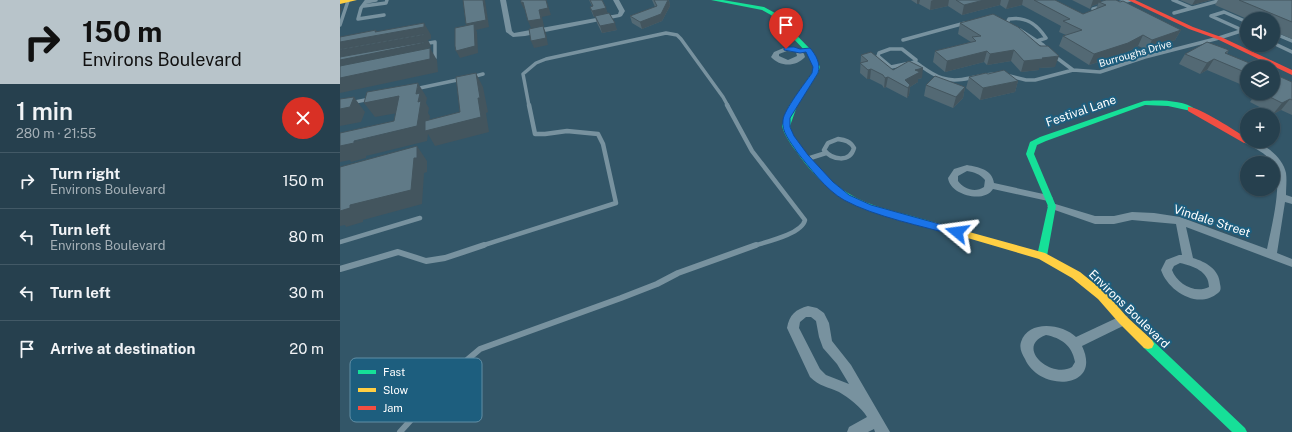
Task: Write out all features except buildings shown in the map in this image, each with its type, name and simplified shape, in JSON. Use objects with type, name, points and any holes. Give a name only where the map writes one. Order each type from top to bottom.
[{"type":"street","points":[[503,0],[509,32],[514,35],[620,15],[622,11],[616,0]]},
{"type":"street","name":"Environs Boulevard","points":[[714,0],[764,9],[773,14],[804,51],[811,53],[816,67],[815,73],[787,118],[786,127],[790,137],[830,184],[846,197],[868,207],[1042,256],[1076,274],[1102,296],[1123,320],[1241,432]]},
{"type":"street","points":[[1131,0],[1143,5],[1174,13],[1201,26],[1219,38]]},
{"type":"street","points":[[1143,5],[1161,16],[1219,38],[1292,73]]},
{"type":"street","name":"Festival Lane","points":[[1050,202],[1030,154],[1034,144],[1043,139],[1144,103],[1158,101],[1183,106],[1196,111],[1240,137]]},
{"type":"street","name":"Festival Lane","points":[[1258,148],[1274,159],[1279,167],[1282,179],[1272,254]]},
{"type":"street","name":"Vindale Street","points":[[991,185],[1050,202],[1095,220],[1114,220],[1132,216],[1154,216],[1180,221],[1292,262]]},
{"type":"street","points":[[1280,197],[1292,201]]},
{"type":"street","points":[[1042,256],[1050,202]]},
{"type":"street","points":[[1180,221],[1188,260]]},
{"type":"street","points":[[854,432],[880,426],[841,359],[827,345],[824,338],[823,323],[820,316],[813,312],[805,312],[796,316],[793,321],[793,328],[815,372],[821,379],[844,388],[868,406]]},
{"type":"street","points":[[1075,344],[1123,320]]},
{"type":"street","points":[[1046,330],[1056,331],[1066,336],[1075,344],[1080,352],[1082,362],[1079,370],[1072,375],[1062,377],[1051,375],[1040,370],[1032,362],[1027,352],[1026,344],[1030,336],[1037,331],[1046,330]]},
{"type":"lane","points":[[376,0],[367,1],[361,8],[358,19],[384,14]]},
{"type":"lane","points":[[364,6],[386,3],[387,0]]},
{"type":"lane","points":[[1112,4],[1131,0]]},
{"type":"lane","points":[[1173,0],[1192,8]]},
{"type":"lane","points":[[1174,13],[1222,0]]},
{"type":"lane","points":[[340,25],[347,1]]},
{"type":"lane","points":[[1093,9],[1106,6]]},
{"type":"lane","points":[[1240,19],[1224,12],[1212,16],[1240,29]]},
{"type":"lane","points":[[1037,41],[1046,38],[1035,24],[1017,17],[1009,19],[1007,23],[1037,41],[1073,70]]},
{"type":"lane","points":[[902,40],[972,22]]},
{"type":"lane","name":"Burroughs Drive","points":[[1073,70],[1100,72],[1145,57],[1219,38],[1240,31]]},
{"type":"lane","points":[[340,270],[398,252],[426,261],[446,258],[616,203],[603,144],[598,134],[584,131],[565,131],[539,135],[535,134],[523,74],[536,63],[546,59],[666,33],[677,35],[723,97],[752,151],[805,220],[804,225],[797,231],[678,273],[657,284],[628,296],[480,349],[469,358]]},
{"type":"lane","points":[[1280,36],[1292,41]]},
{"type":"lane","points":[[420,44],[435,42],[435,58],[428,60]]},
{"type":"lane","points":[[1199,43],[1206,47]]},
{"type":"lane","points":[[1280,47],[1292,52]]},
{"type":"lane","points":[[915,62],[891,67],[878,56],[879,53],[890,49],[902,49],[916,60],[915,62],[931,73],[953,80],[986,74],[1003,74],[1026,80],[1034,80],[1073,70]]},
{"type":"lane","points":[[428,51],[435,50]]},
{"type":"lane","points":[[408,91],[483,74]]},
{"type":"lane","points":[[340,105],[378,97]]},
{"type":"lane","points":[[808,159],[826,153],[835,158],[841,158],[852,155],[854,148],[848,142],[843,140],[832,140],[825,146],[826,153]]},
{"type":"lane","points":[[340,242],[420,218]]},
{"type":"lane","points":[[400,432],[409,422]]},
{"type":"traffic: fast","points":[[714,0],[764,9],[773,14],[811,53],[817,67],[815,73],[793,106],[786,126],[792,139],[821,176],[839,193],[866,207],[933,225]]},
{"type":"traffic: fast","points":[[1042,256],[1052,206],[1030,154],[1033,144],[1043,139],[1144,103],[1168,103],[1191,109]]},
{"type":"traffic: fast","points":[[1148,344],[1241,432]]},
{"type":"traffic: slow","points":[[340,2],[354,0]]},
{"type":"traffic: slow","points":[[933,225],[1042,256],[1076,275],[1102,296],[1123,320],[1148,344]]},
{"type":"traffic: jam","points":[[1131,0],[1191,28],[1219,38],[1292,73]]},
{"type":"traffic: jam","points":[[1191,109],[1240,137]]},
{"type":"route","points":[[786,49],[790,48],[800,52],[808,50],[811,53],[816,67],[815,73],[787,118],[786,127],[790,137],[830,184],[846,197],[868,207],[957,232]]}]
